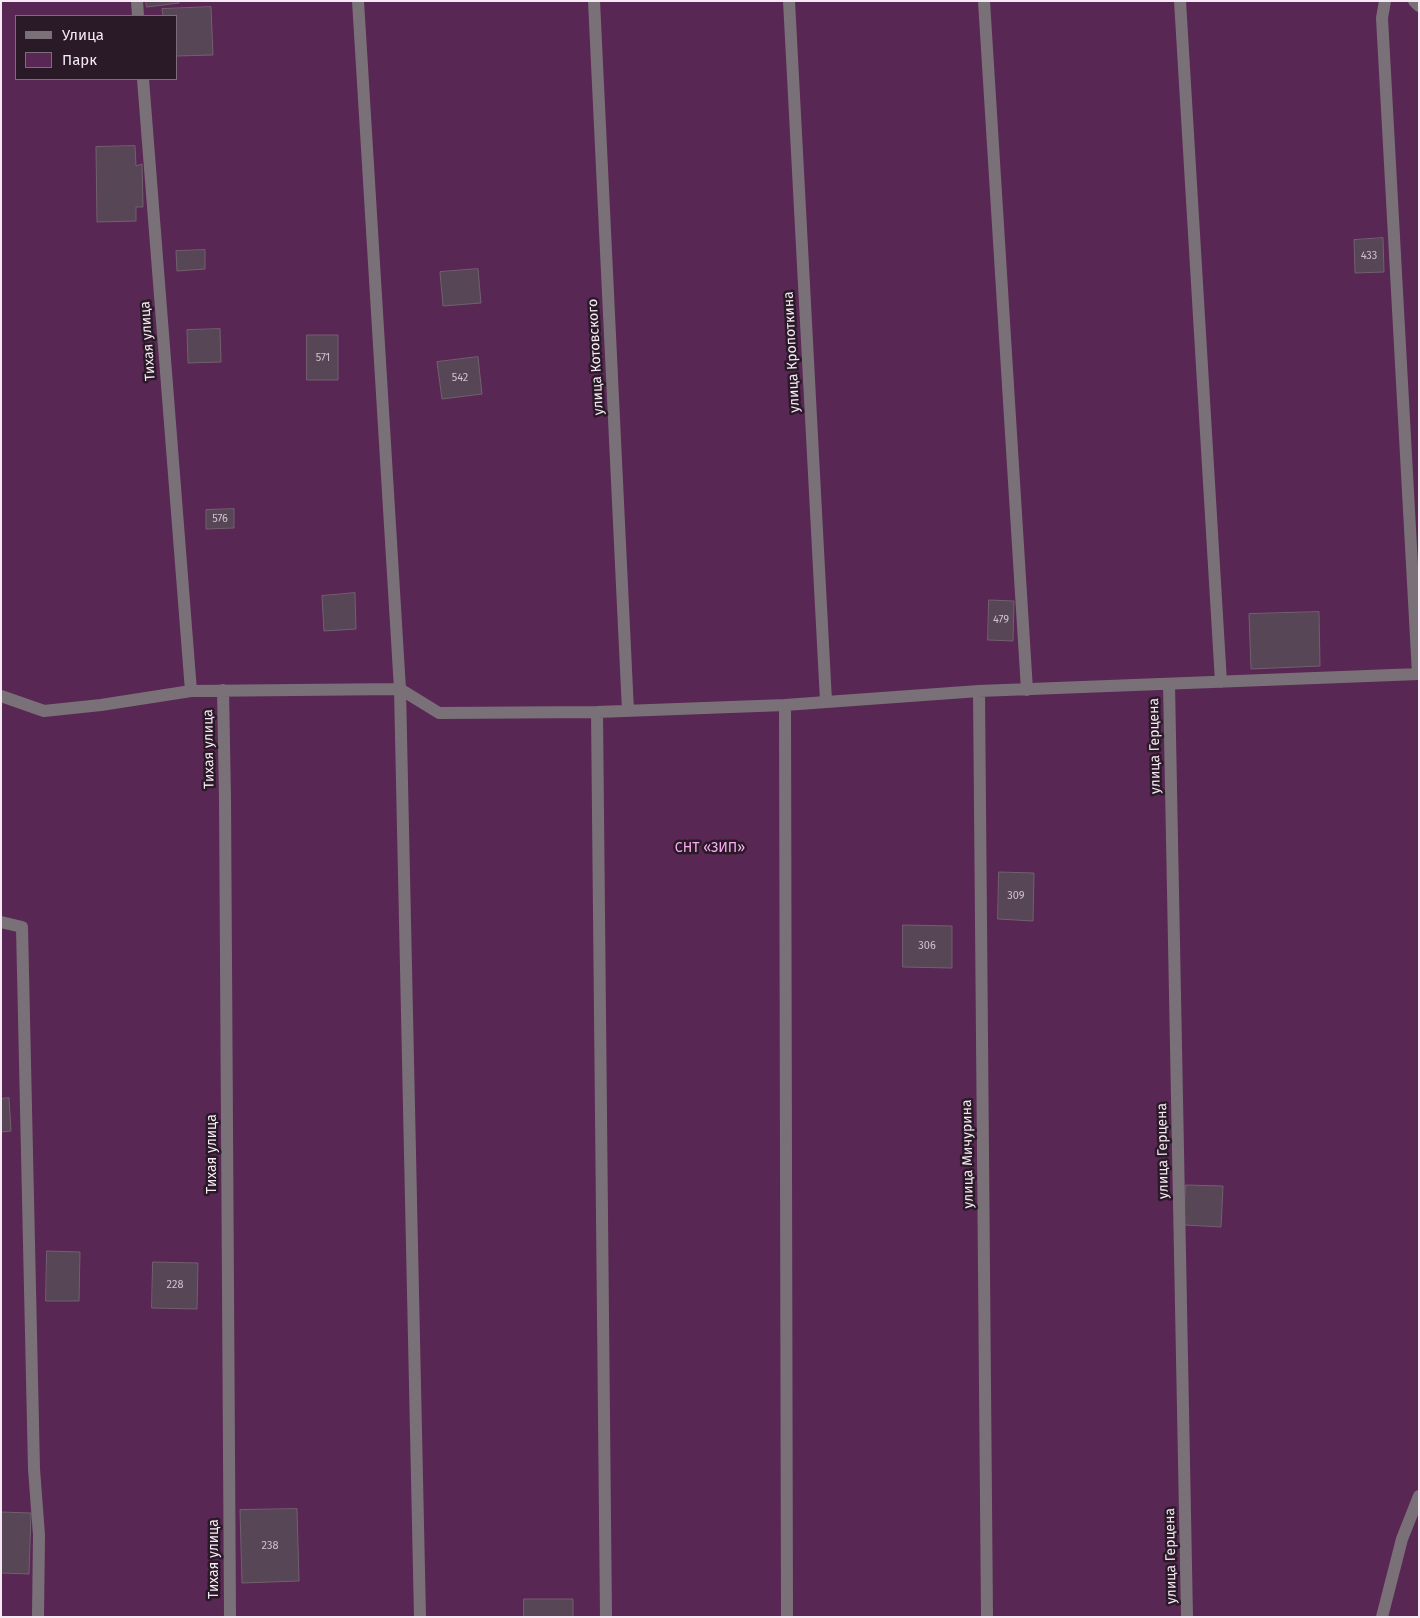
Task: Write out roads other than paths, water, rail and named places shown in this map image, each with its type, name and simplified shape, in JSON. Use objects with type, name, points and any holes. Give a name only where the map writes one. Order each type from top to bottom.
[{"type":"street","points":[[137,1],[138,15]]},
{"type":"street","points":[[358,1],[400,689],[420,1617]]},
{"type":"street","name":"улица Котовского","points":[[594,1],[628,711]]},
{"type":"street","name":"улица Кропоткина","points":[[789,1],[826,701]]},
{"type":"street","points":[[984,1],[1027,690]]},
{"type":"street","points":[[1180,1],[1221,682]]},
{"type":"street","points":[[1,696],[44,711],[101,705],[191,691],[400,689],[439,713],[597,712],[784,705],[979,691],[1418,674],[1382,18],[1385,1]]},
{"type":"street","points":[[1414,1],[1419,6]]},
{"type":"street","name":"Тихая улица","points":[[143,80],[191,691]]},
{"type":"street","name":"улица Герцена","points":[[1169,684],[1187,1617]]},
{"type":"street","name":"Тихая улица","points":[[223,690],[226,798],[230,1617]]},
{"type":"street","name":"улица Мичурина","points":[[979,691],[987,1617]]},
{"type":"street","points":[[784,705],[787,1617]]},
{"type":"street","points":[[597,712],[606,1617]]},
{"type":"street","points":[[1,922],[22,927],[34,1469],[40,1535],[38,1617]]},
{"type":"street","points":[[1382,1617],[1402,1540],[1419,1496]]},
{"type":"park label","name":"СНТ «ЗИП»","points":[[710,848]]}]
